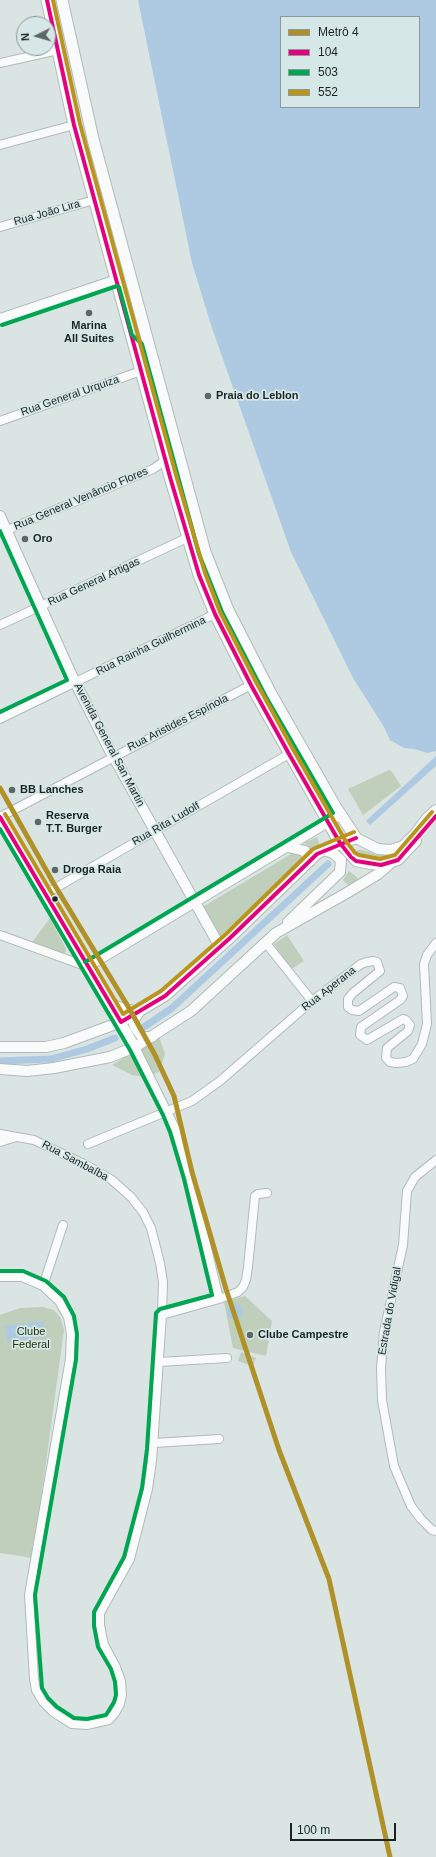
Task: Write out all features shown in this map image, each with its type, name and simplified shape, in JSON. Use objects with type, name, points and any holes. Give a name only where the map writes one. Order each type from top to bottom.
[{"type":"highway","points":[[47,0],[74,125],[187,538],[199,575],[215,614],[251,685],[340,843]]},
{"type":"highway","points":[[62,0],[93,139],[205,552],[228,610],[271,694],[341,815],[356,838]]},
{"type":"highway","points":[[116,280],[124,283],[138,333],[147,340]]},
{"type":"main road","points":[[0,319],[116,280]]},
{"type":"main road","name":"Avenida General San Martin","points":[[0,516],[3,532],[75,683],[113,757],[220,947]]},
{"type":"main road","points":[[0,1048],[46,1046],[64,1043],[121,1022],[165,996],[220,947],[309,862],[324,850],[356,838],[378,849],[391,850],[403,846],[415,834],[427,818],[436,810]]},
{"type":"main road","points":[[276,933],[372,878],[392,862],[404,855],[425,827],[436,816]]},
{"type":"main road","points":[[0,817],[135,1046]]},
{"type":"main road","points":[[340,843],[356,861],[370,864],[392,862]]},
{"type":"main road","points":[[288,847],[305,851],[309,862]]},
{"type":"main road","points":[[0,1069],[27,1071],[54,1068],[110,1057],[152,1037],[191,1011],[340,872],[341,860],[333,853],[324,850]]},
{"type":"main road","points":[[110,1004],[139,1012]]},
{"type":"main road","points":[[139,1012],[134,1021],[135,1027],[142,1037],[152,1037]]},
{"type":"street","points":[[0,63],[58,50]]},
{"type":"street","points":[[0,146],[74,125]]},
{"type":"street","name":"Rua João Lira","points":[[0,227],[94,200]]},
{"type":"street","name":"Rua General Urquiza","points":[[0,421],[141,372]]},
{"type":"street","name":"Rua General Venâncio Flores","points":[[3,532],[153,469],[166,462],[172,456],[176,447]]},
{"type":"street","name":"Rua General Artigas","points":[[0,625],[187,538]]},
{"type":"street","name":"Rua Rainha Guilhermina","points":[[0,720],[215,614]]},
{"type":"street","name":"Rua Aristides Espínola","points":[[0,817],[251,685]]},
{"type":"street","name":"Rua Rita Ludolf","points":[[45,894],[154,830],[289,754]]},
{"type":"street","points":[[0,935],[88,967],[341,815]]},
{"type":"street","points":[[265,942],[312,1001]]},
{"type":"street","name":"Rua Aperana","points":[[88,1144],[192,1101],[212,1087],[312,1001],[361,964],[373,961],[377,962],[380,971],[353,993],[348,999],[348,1007],[354,1011],[359,1011],[390,988],[394,987],[400,988],[403,996],[400,1000],[361,1027],[359,1032],[362,1038],[367,1040],[403,1019],[409,1022],[410,1025],[408,1031],[387,1048],[385,1054],[386,1058],[390,1062],[396,1063],[406,1062],[413,1059],[419,1051],[426,1034],[427,1006],[423,971],[427,955],[436,943]]},
{"type":"street","points":[[135,1046],[176,1130],[190,1177],[219,1299]]},
{"type":"street","name":"Rua Sambaíba","points":[[0,1134],[19,1136],[39,1142],[86,1165],[112,1180],[131,1197],[143,1212],[151,1228],[156,1243],[162,1282],[162,1315],[154,1443],[148,1488],[130,1559],[100,1613],[100,1625],[104,1645],[116,1667],[121,1681],[120,1704],[109,1720],[88,1725],[72,1724],[53,1712],[43,1702],[36,1690],[29,1607],[29,1596],[70,1359],[68,1317],[59,1301],[43,1286],[22,1277],[0,1277]]},
{"type":"street","points":[[0,1142],[19,1136]]},
{"type":"street","name":"Estrada do Vidigal","points":[[436,1160],[415,1178],[408,1191],[403,1245],[384,1332],[381,1368],[382,1400],[394,1466],[411,1506],[421,1519],[436,1531]]},
{"type":"street","points":[[162,1315],[219,1299],[238,1292],[243,1287],[248,1267],[255,1196],[258,1194],[267,1193]]},
{"type":"street","points":[[43,1286],[63,1225]]},
{"type":"street","points":[[159,1362],[227,1358]]},
{"type":"street","points":[[154,1443],[219,1439]]},
{"type":"green space","points":[[389,770],[401,786],[363,815],[348,789]]},
{"type":"green space","points":[[317,837],[320,846],[311,854],[308,846],[304,843]]},
{"type":"green space","points":[[356,850],[362,850],[380,855],[397,855],[387,860],[376,860],[358,855]]},
{"type":"green space","points":[[293,853],[299,853],[303,859],[302,865],[220,936],[204,906]]},
{"type":"green space","points":[[349,871],[357,877],[358,880],[348,885],[343,880]]},
{"type":"green space","points":[[50,918],[66,949],[65,953],[62,954],[30,945]]},
{"type":"green space","points":[[287,935],[304,961],[290,970],[274,944]]},
{"type":"green space","points":[[159,1037],[165,1054],[159,1072],[145,1077],[132,1075],[112,1065]]},
{"type":"green space","name":"Clube Campestre","points":[[245,1296],[272,1321],[266,1356],[233,1348],[224,1302]]},
{"type":"green space","name":"Clube Federal","points":[[43,1307],[54,1310],[60,1317],[64,1330],[33,1558],[0,1553],[0,1315],[20,1308]]},
{"type":"green space","points":[[241,1352],[256,1358],[253,1366],[238,1361]]},
{"type":"water","points":[[138,0],[436,0],[436,751],[427,753],[404,748],[390,740],[384,727],[353,678],[291,552],[212,328],[192,263]]},
{"type":"water","points":[[436,756],[436,766],[370,825],[366,821]]},
{"type":"water","points":[[232,1304],[238,1304],[243,1309],[241,1318],[238,1320],[232,1320],[227,1315],[227,1309]]},
{"type":"water","points":[[43,1321],[45,1336],[7,1342],[5,1326]]},
{"type":"waterway","points":[[141,1029],[172,1008],[328,864]]},
{"type":"waterway","points":[[0,1061],[51,1059],[87,1049],[115,1038]]},
{"type":"metro line","name":"4","points":[[0,788],[54,884],[129,1008],[155,1055],[174,1096],[192,1172],[226,1289],[279,1450],[329,1579],[390,1857]]},
{"type":"transit line","name":"104","points":[[47,0],[74,125],[170,477],[199,575],[215,614],[251,685],[289,754],[340,843],[351,857],[356,861],[381,865],[398,860],[436,816]]},
{"type":"transit line","name":"552","points":[[53,0],[80,124],[176,475],[205,573],[220,612],[294,751],[345,840],[355,853],[380,859],[395,855],[432,812]]},
{"type":"transit line","name":"503","points":[[2,325],[117,286],[119,287],[132,335],[142,344],[199,554],[222,612],[266,697],[333,813],[85,962]]},
{"type":"transit line","name":"503","points":[[0,531],[67,680],[0,712]]},
{"type":"transit line","name":"552","points":[[5,814],[123,1014],[161,991],[226,934],[313,849],[354,832]]},
{"type":"transit line","name":"104","points":[[0,817],[121,1022]]},
{"type":"transit line","name":"503","points":[[0,829],[130,1050],[163,1115],[170,1132],[184,1179],[212,1295],[160,1309],[156,1313],[147,1449],[142,1488],[124,1557],[94,1612],[94,1626],[98,1647],[111,1669],[115,1682],[116,1695],[114,1702],[106,1715],[87,1719],[74,1718],[57,1707],[48,1698],[42,1688],[35,1595],[76,1360],[77,1334],[74,1316],[64,1297],[46,1281],[23,1271],[0,1271]]},
{"type":"transit line","name":"104","points":[[121,1022],[165,996],[230,938],[317,854],[356,838]]},
{"type":"place","name":"Marina All Suites","points":[[89,313]]},
{"type":"place","name":"Praia do Leblon","points":[[208,396]]},
{"type":"place","name":"Oro","points":[[25,539]]},
{"type":"place","name":"BB Lanches","points":[[12,790]]},
{"type":"place","name":"Reserva T.T. Burger","points":[[38,822]]},
{"type":"place","name":"Droga Raia","points":[[55,870]]},
{"type":"place","name":"Clube Campestre","points":[[250,1335]]}]
